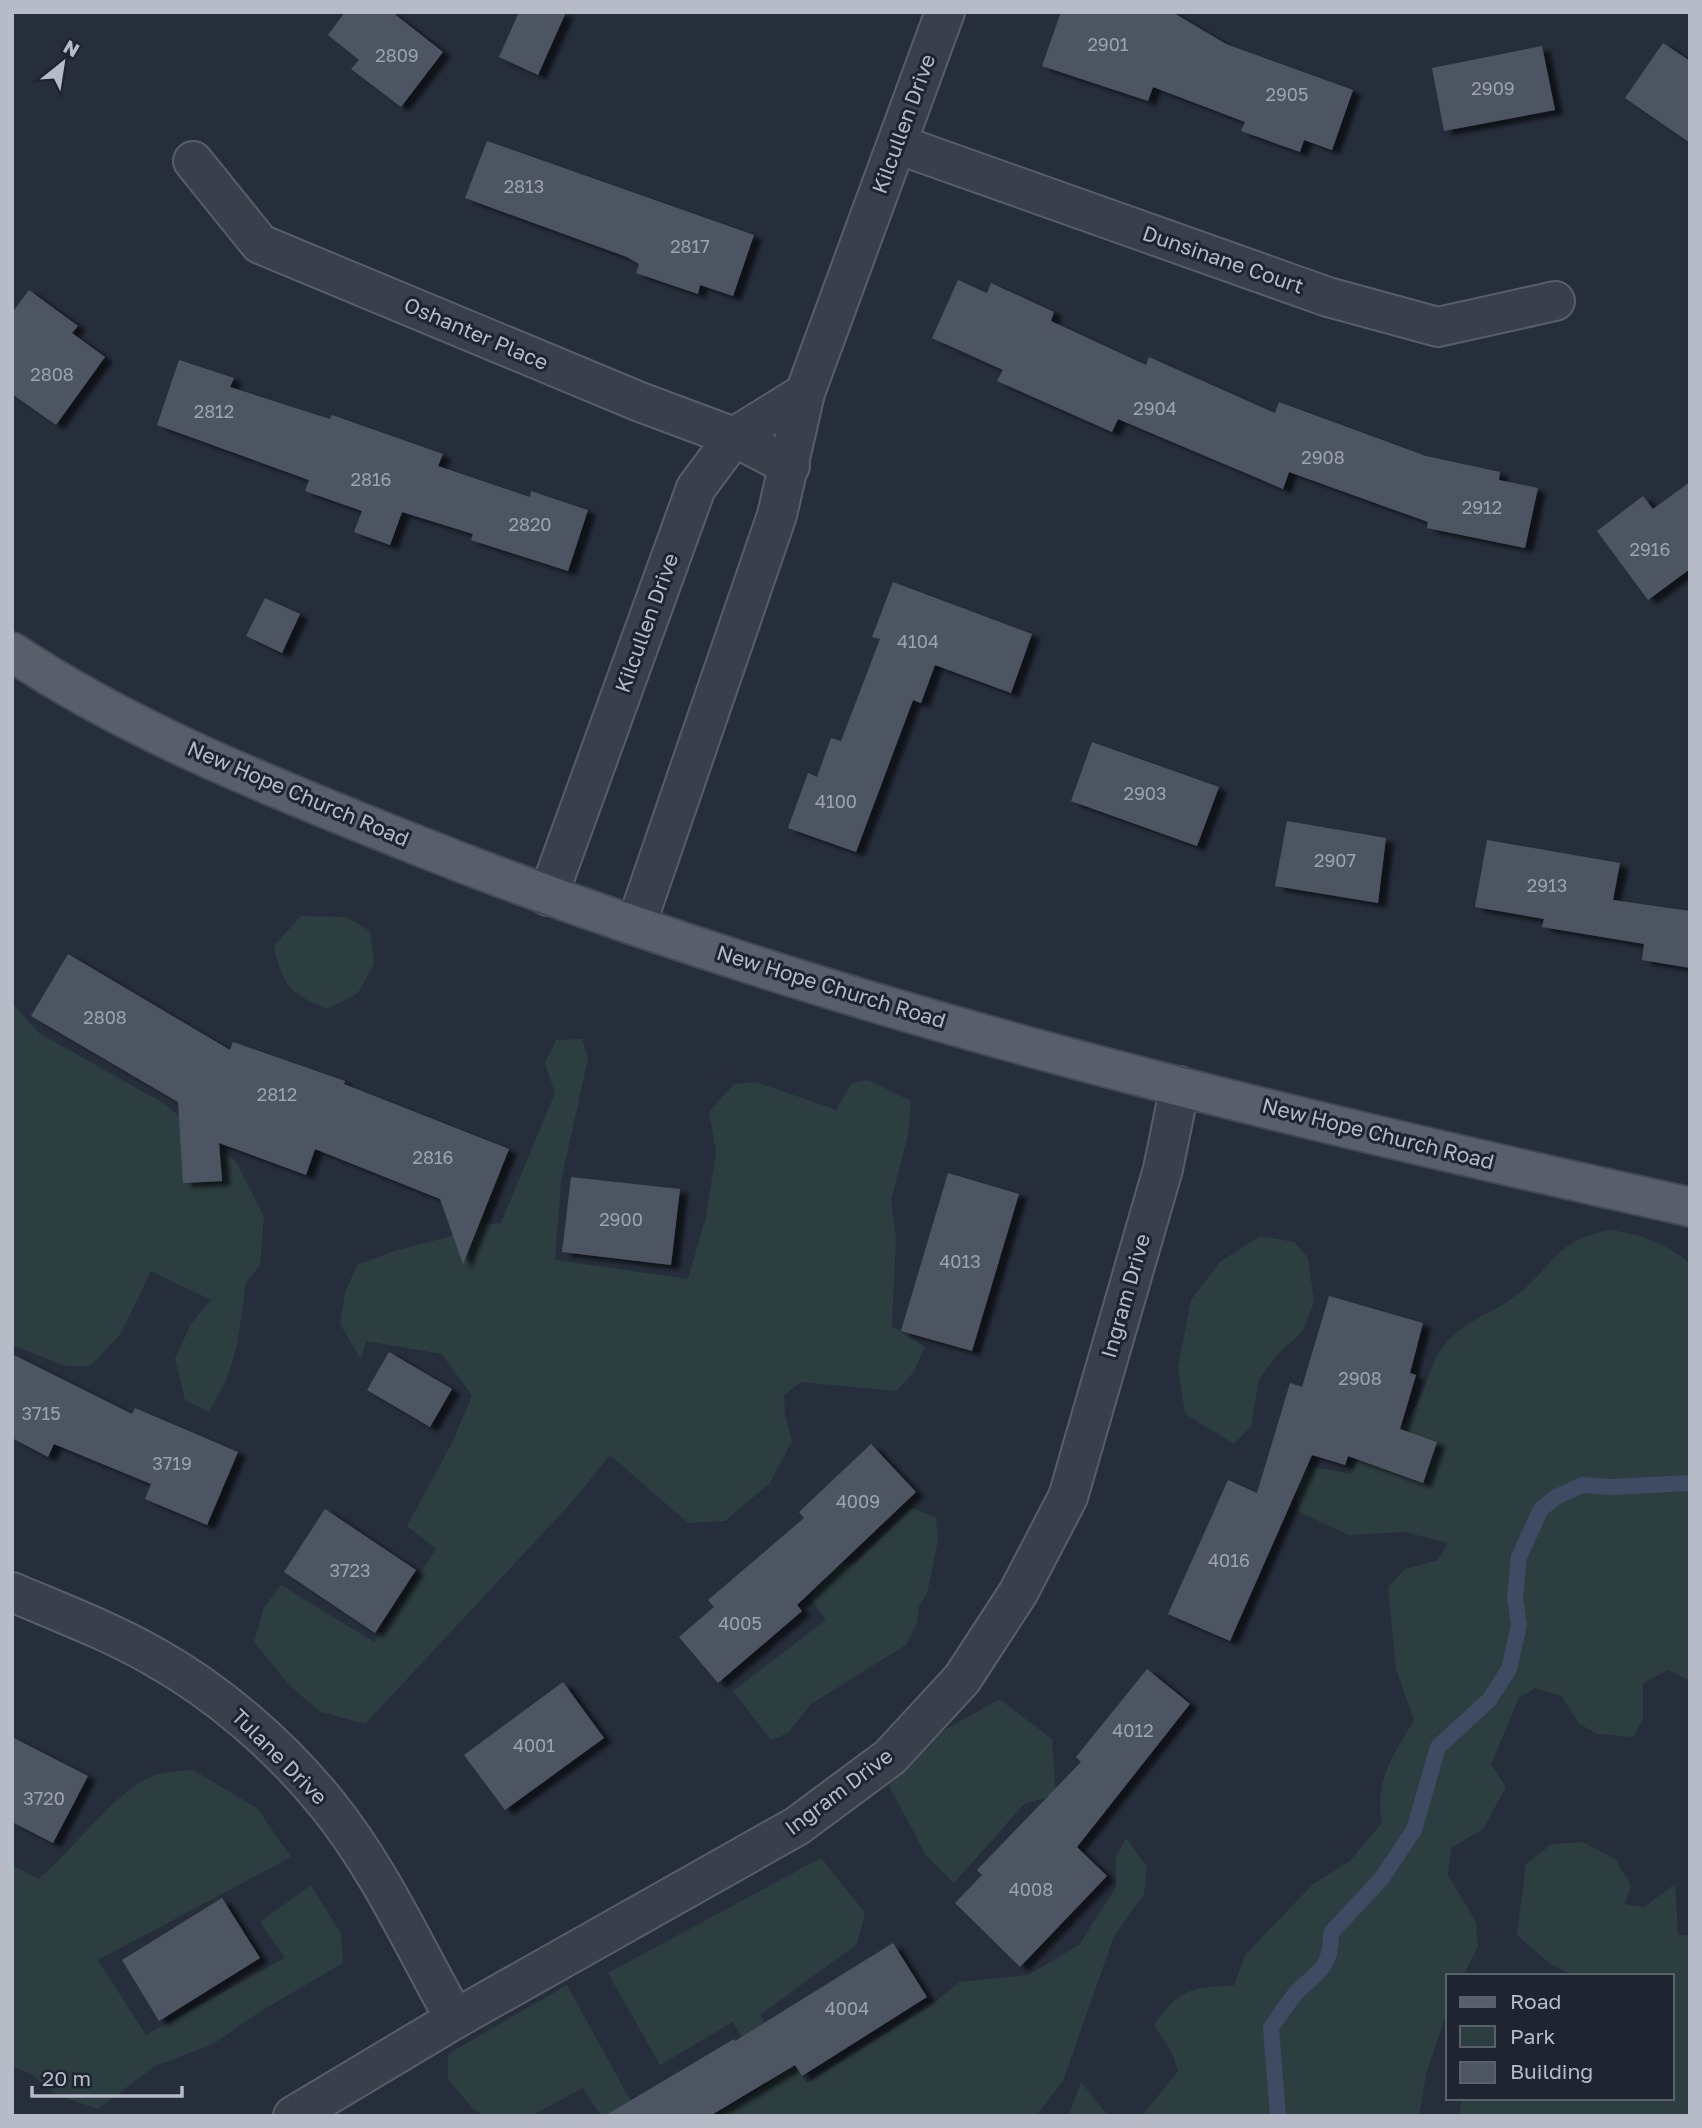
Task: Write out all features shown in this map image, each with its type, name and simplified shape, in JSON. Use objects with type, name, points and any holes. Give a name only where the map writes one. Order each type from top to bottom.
[{"type":"main road","name":"New Hope Church Road","points":[[12,652],[103,705],[250,778],[548,897],[865,999],[1180,1087],[1690,1207]]},
{"type":"street","name":"Kilcullen Drive","points":[[636,925],[777,515],[806,393],[945,12]]},
{"type":"street","name":"Dunsinane Court","points":[[897,145],[1328,297],[1438,327],[1555,300]]},
{"type":"street","name":"Oshanter Place","points":[[193,161],[260,244],[640,402],[734,437],[790,466]]},
{"type":"street","name":"Kilcullen Drive","points":[[548,897],[696,488],[734,437],[806,393]]},
{"type":"street","name":"Ingram Drive","points":[[293,2116],[456,2019],[797,1826],[890,1757],[962,1679],[1018,1593],[1068,1497],[1163,1169],[1180,1087]]},
{"type":"street","name":"Tulane Drive","points":[[12,1592],[153,1655],[216,1696],[274,1748],[327,1804],[373,1872],[456,2019]]},
{"type":"green space","points":[[301,916],[346,917],[370,931],[374,964],[358,993],[327,1009],[296,993],[280,970],[274,946]]},
{"type":"green space","points":[[12,1003],[39,1033],[163,1103],[236,1162],[264,1216],[260,1265],[246,1283],[237,1346],[226,1381],[209,1412],[185,1400],[175,1358],[191,1324],[211,1300],[151,1271],[120,1335],[90,1366],[66,1366],[12,1345]]},
{"type":"green space","points":[[582,1039],[588,1058],[561,1181],[555,1260],[688,1279],[706,1217],[716,1152],[709,1112],[734,1084],[756,1082],[836,1110],[852,1083],[868,1080],[911,1101],[908,1135],[891,1200],[896,1238],[892,1326],[925,1347],[913,1373],[896,1391],[801,1382],[784,1395],[785,1414],[792,1441],[770,1483],[725,1521],[688,1523],[610,1455],[571,1503],[365,1724],[319,1711],[290,1686],[254,1642],[264,1608],[281,1585],[374,1642],[436,1549],[407,1526],[453,1441],[472,1396],[442,1354],[366,1341],[361,1359],[340,1324],[345,1293],[357,1265],[394,1251],[448,1237],[470,1226],[501,1223],[555,1093],[545,1063],[556,1040]]},
{"type":"green space","points":[[1609,1230],[1631,1234],[1672,1251],[1690,1264],[1690,1681],[1668,1670],[1643,1683],[1643,1719],[1633,1737],[1598,1734],[1579,1724],[1562,1696],[1535,1688],[1519,1698],[1491,1764],[1506,1787],[1483,1829],[1451,1848],[1448,1875],[1476,1922],[1478,1946],[1464,1974],[1446,1974],[1446,2016],[1427,2070],[1419,2116],[1142,2116],[1178,2071],[1172,2053],[1154,2025],[1171,2004],[1187,1992],[1207,1987],[1234,1986],[1245,1955],[1313,1884],[1350,1861],[1382,1823],[1380,1807],[1383,1781],[1392,1757],[1414,1720],[1396,1669],[1388,1587],[1405,1569],[1438,1560],[1448,1543],[1405,1532],[1349,1535],[1299,1512],[1292,1463],[1351,1474],[1364,1448],[1392,1443],[1418,1402],[1436,1358],[1452,1336],[1511,1299],[1563,1249],[1590,1235]]},
{"type":"green space","points":[[1260,1236],[1294,1242],[1308,1258],[1314,1302],[1303,1331],[1278,1354],[1259,1379],[1251,1426],[1234,1444],[1185,1414],[1178,1367],[1191,1300],[1220,1262]]},
{"type":"green space","points":[[912,1508],[936,1518],[938,1540],[927,1594],[919,1606],[917,1623],[906,1645],[811,1704],[788,1733],[771,1740],[733,1691],[826,1620],[810,1598],[833,1563],[855,1563]]},
{"type":"green space","points":[[999,1699],[1052,1739],[1056,1795],[1024,1804],[954,1883],[926,1855],[889,1786],[931,1738]]},
{"type":"green space","points":[[193,1770],[257,1808],[291,1857],[98,1960],[146,2035],[285,1958],[260,1922],[311,1885],[341,1934],[343,1963],[261,2011],[213,2044],[155,2066],[98,2109],[57,2095],[31,2074],[12,2066],[12,1865],[38,1879],[109,1807],[139,1783],[159,1774]]},
{"type":"green space","points":[[1126,1838],[1147,1867],[1144,1894],[1114,1936],[1063,2081],[1036,2116],[712,2116],[768,2084],[733,2022],[660,2065],[608,1973],[821,1858],[865,1913],[857,1944],[760,2015],[807,2083],[934,2003],[959,1982],[1028,1975],[1079,1945],[1116,1887],[1116,1856]]},
{"type":"green space","points":[[1583,1842],[1615,1859],[1631,1885],[1625,1904],[1644,1907],[1675,1884],[1678,1935],[1690,1935],[1690,2116],[1459,2116],[1462,2100],[1674,2100],[1674,1974],[1571,1974],[1550,1964],[1517,1935],[1526,1864],[1552,1844]]},
{"type":"green space","points":[[567,1985],[639,2116],[601,2116],[583,2088],[531,2116],[485,2116],[474,2110],[448,2079],[448,2054]]},
{"type":"green space","points":[[1081,2082],[1108,2116],[1069,2114]]},
{"type":"building","points":[[345,12],[392,12],[443,52],[401,107],[351,69],[359,60],[328,35]]},
{"type":"building","points":[[519,12],[566,12],[538,75],[499,57]]},
{"type":"building","points":[[1061,12],[1172,12],[1226,44],[1353,90],[1332,150],[1304,140],[1300,152],[1241,131],[1245,122],[1153,87],[1148,101],[1042,66]]},
{"type":"building","points":[[1663,43],[1690,61],[1690,143],[1625,98]]},
{"type":"building","points":[[1542,46],[1555,110],[1444,131],[1432,68]]},
{"type":"building","points":[[487,141],[754,235],[733,296],[700,285],[698,294],[636,273],[639,264],[627,257],[465,198]]},
{"type":"building","points":[[958,280],[987,293],[991,283],[1054,312],[1051,321],[1146,365],[1149,357],[1275,413],[1279,402],[1426,456],[1500,472],[1499,480],[1538,488],[1525,548],[1427,528],[1428,522],[1289,472],[1283,489],[1118,419],[1112,432],[997,381],[1003,370],[932,338]]},
{"type":"building","points":[[29,290],[78,326],[72,333],[105,357],[56,425],[12,394],[12,313]]},
{"type":"building","points":[[179,360],[234,378],[230,387],[330,419],[332,415],[443,454],[438,466],[530,497],[531,491],[588,510],[568,571],[471,540],[473,534],[402,512],[390,545],[354,532],[362,511],[305,491],[309,480],[157,425]]},
{"type":"building","points":[[1690,482],[1690,569],[1648,600],[1597,531],[1643,496],[1653,509]]},
{"type":"building","points":[[893,582],[1032,634],[1011,693],[935,665],[921,703],[913,700],[856,852],[788,828],[808,773],[817,777],[831,738],[841,741],[880,639],[872,637]]},
{"type":"building","points":[[265,598],[300,614],[282,653],[246,636]]},
{"type":"building","points":[[1092,742],[1219,787],[1197,846],[1071,801]]},
{"type":"building","points":[[1287,821],[1386,838],[1378,903],[1275,886]]},
{"type":"building","points":[[1487,840],[1620,863],[1613,900],[1690,911],[1690,968],[1642,960],[1644,944],[1542,927],[1544,919],[1475,907]]},
{"type":"building","points":[[68,954],[230,1050],[233,1042],[345,1081],[344,1084],[509,1149],[463,1264],[440,1199],[315,1149],[306,1175],[219,1143],[222,1181],[183,1183],[178,1102],[31,1016]]},
{"type":"building","points":[[948,1173],[1019,1194],[972,1351],[901,1331]]},
{"type":"building","points":[[571,1177],[680,1189],[671,1265],[562,1252]]},
{"type":"building","points":[[1329,1296],[1423,1323],[1410,1373],[1416,1375],[1400,1429],[1437,1442],[1423,1483],[1348,1456],[1345,1465],[1312,1455],[1230,1641],[1168,1614],[1228,1480],[1257,1493],[1290,1383],[1302,1387]]},
{"type":"building","points":[[389,1352],[452,1389],[430,1427],[367,1390]]},
{"type":"building","points":[[12,1354],[132,1414],[135,1408],[238,1452],[207,1525],[145,1499],[151,1484],[54,1444],[48,1457],[12,1438]]},
{"type":"building","points":[[871,1444],[916,1492],[797,1605],[802,1611],[718,1683],[679,1637],[714,1607],[708,1600],[804,1518],[799,1512]]},
{"type":"building","points":[[325,1509],[416,1570],[375,1633],[284,1572]]},
{"type":"building","points":[[1147,1669],[1190,1704],[1077,1847],[1107,1876],[1020,1967],[955,1903],[982,1875],[977,1870],[1081,1762],[1076,1757]]},
{"type":"building","points":[[563,1682],[604,1738],[505,1810],[464,1755]]},
{"type":"building","points":[[12,1737],[88,1776],[53,1843],[12,1822]]},
{"type":"building","points":[[222,1898],[260,1958],[159,2021],[122,1960]]},
{"type":"building","points":[[893,1943],[927,1997],[802,2076],[795,2065],[710,2116],[606,2115],[734,2039],[735,2041]]},
{"type":"waterway","points":[[1278,2116],[1271,2028],[1293,1996],[1323,1967],[1329,1954],[1331,1933],[1382,1878],[1414,1830],[1438,1747],[1489,1700],[1509,1669],[1519,1625],[1515,1597],[1519,1557],[1541,1509],[1556,1497],[1582,1485],[1611,1487],[1690,1483]]}]
